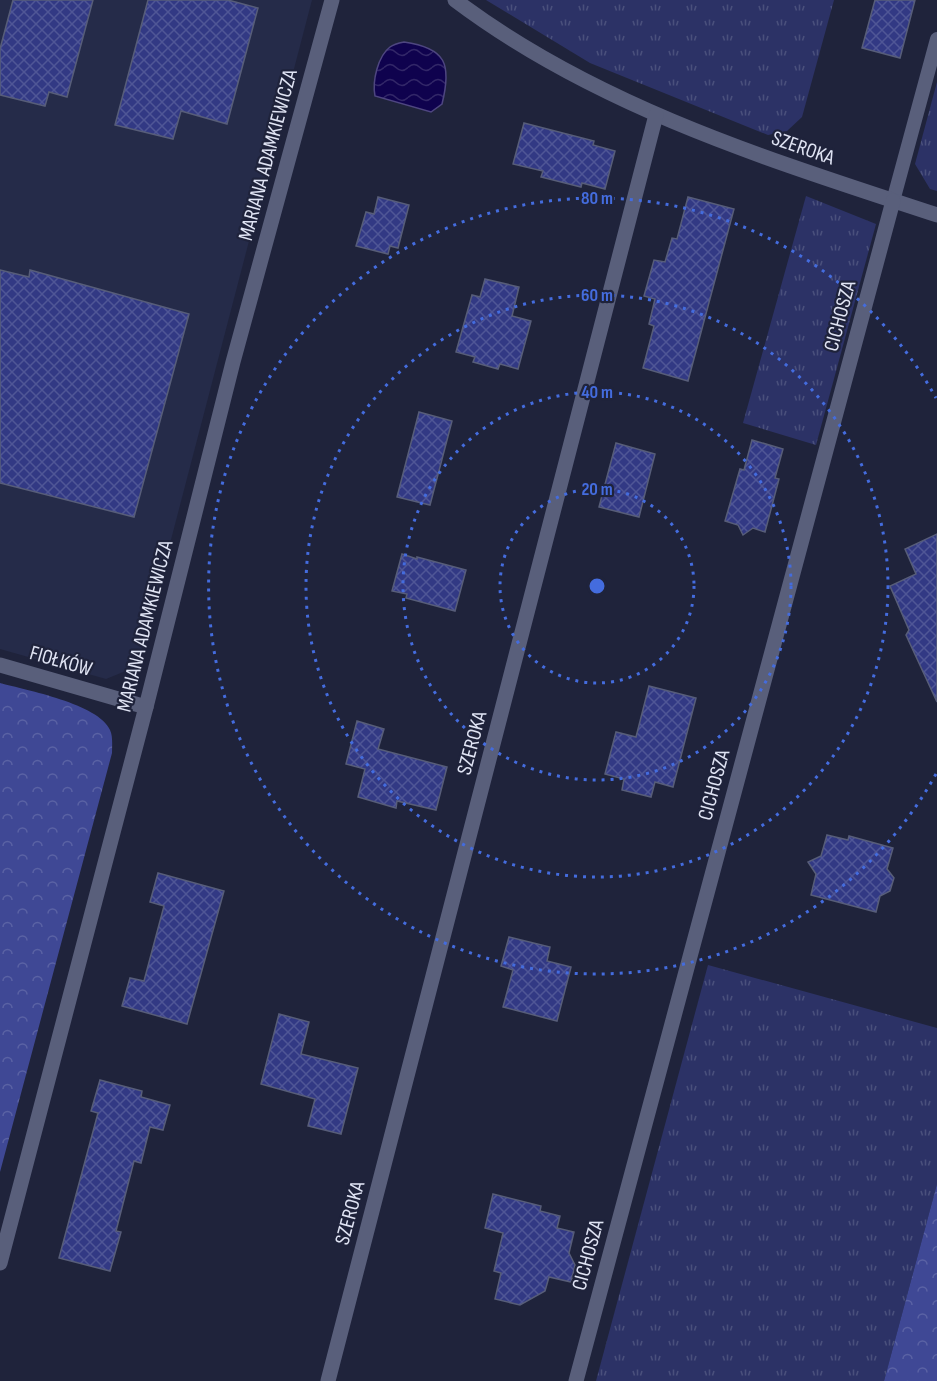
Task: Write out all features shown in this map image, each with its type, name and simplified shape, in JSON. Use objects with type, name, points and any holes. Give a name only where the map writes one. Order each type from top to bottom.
[{"type":"street","name":"MARIANA ADAMKIEWICZA","points":[[0,1263],[146,707],[233,362],[332,0]]},
{"type":"street","name":"SZEROKA","points":[[455,0],[519,45],[585,82],[656,115],[781,163],[937,215]]},
{"type":"street","name":"SZEROKA","points":[[328,1381],[656,115]]},
{"type":"street","name":"CICHOSZA","points":[[576,1381],[893,201]]},
{"type":"street","name":"FIOŁKÓW","points":[[0,665],[146,707]]},
{"type":"lane","points":[[893,201],[937,39]]},
{"type":"shaded area","points":[[0,0],[312,0],[138,666],[106,679],[0,649]]},
{"type":"green space","points":[[486,0],[834,0],[802,117],[787,131],[768,135],[590,63]]},
{"type":"green space","points":[[937,82],[937,191],[930,189],[915,164]]},
{"type":"green space","points":[[806,196],[876,224],[816,445],[743,423]]},
{"type":"green space","points":[[0,683],[61,699],[92,713],[110,730],[112,753],[0,1172]]},
{"type":"green space","points":[[708,965],[937,1028],[937,1184],[884,1381],[596,1381]]},
{"type":"green space","points":[[937,1184],[937,1381],[884,1381]]},
{"type":"water","points":[[404,42],[429,49],[442,60],[446,78],[445,90],[442,104],[431,112],[375,96],[375,76],[382,56],[392,46]]},
{"type":"building","points":[[13,0],[93,0],[67,97],[49,92],[45,106],[0,95],[0,49]]},
{"type":"building","points":[[148,0],[228,0],[258,8],[227,124],[181,111],[173,139],[115,125]]},
{"type":"building","points":[[875,0],[915,0],[900,58],[862,48]]},
{"type":"building","points":[[524,123],[594,141],[593,145],[615,151],[605,189],[582,183],[581,187],[541,177],[543,171],[513,164]]},
{"type":"building","points":[[378,197],[409,205],[398,248],[390,246],[388,254],[356,246],[366,212],[374,214]]},
{"type":"building","points":[[688,197],[734,209],[688,381],[643,368],[654,326],[649,324],[655,299],[644,296],[654,260],[665,262],[672,238],[677,239]]},
{"type":"building","points":[[0,270],[29,277],[30,270],[189,314],[134,517],[0,483]]},
{"type":"building","points":[[485,279],[519,287],[512,316],[531,321],[518,369],[500,364],[498,369],[473,362],[475,357],[456,352],[472,295],[480,297]]},
{"type":"building","points":[[419,412],[452,421],[430,505],[397,497]]},
{"type":"building","points":[[752,440],[783,449],[775,478],[779,479],[765,532],[753,528],[743,535],[738,525],[725,521],[740,469],[744,470]]},
{"type":"building","points":[[616,443],[655,454],[639,517],[599,507]]},
{"type":"building","points":[[937,534],[937,702],[906,635],[909,630],[890,586],[916,574],[905,549]]},
{"type":"building","points":[[402,554],[466,570],[455,611],[406,598],[407,594],[392,591]]},
{"type":"building","points":[[649,686],[696,698],[673,787],[655,782],[651,797],[622,790],[624,779],[605,774],[616,732],[636,737]]},
{"type":"building","points":[[357,721],[384,729],[378,749],[447,767],[436,810],[397,801],[396,808],[358,797],[365,769],[346,764]]},
{"type":"building","points":[[827,835],[848,840],[849,836],[893,848],[887,869],[894,878],[890,891],[880,896],[876,912],[811,895],[816,874],[808,862],[821,856]]},
{"type":"building","points":[[158,873],[224,891],[187,1024],[122,1006],[130,978],[144,981],[164,906],[150,902]]},
{"type":"building","points":[[509,937],[550,947],[547,961],[571,967],[557,1021],[503,1007],[513,970],[501,966]]},
{"type":"building","points":[[279,1014],[309,1022],[301,1054],[358,1068],[341,1134],[308,1126],[315,1099],[261,1084]]},
{"type":"building","points":[[100,1080],[142,1091],[141,1097],[170,1105],[163,1130],[150,1127],[141,1163],[134,1161],[116,1231],[121,1232],[110,1271],[59,1258],[98,1113],[91,1111]]},
{"type":"building","points":[[493,1194],[541,1206],[540,1211],[560,1216],[557,1228],[574,1232],[569,1253],[575,1265],[571,1282],[549,1277],[545,1291],[520,1305],[495,1299],[501,1273],[494,1271],[503,1233],[485,1228]]}]
